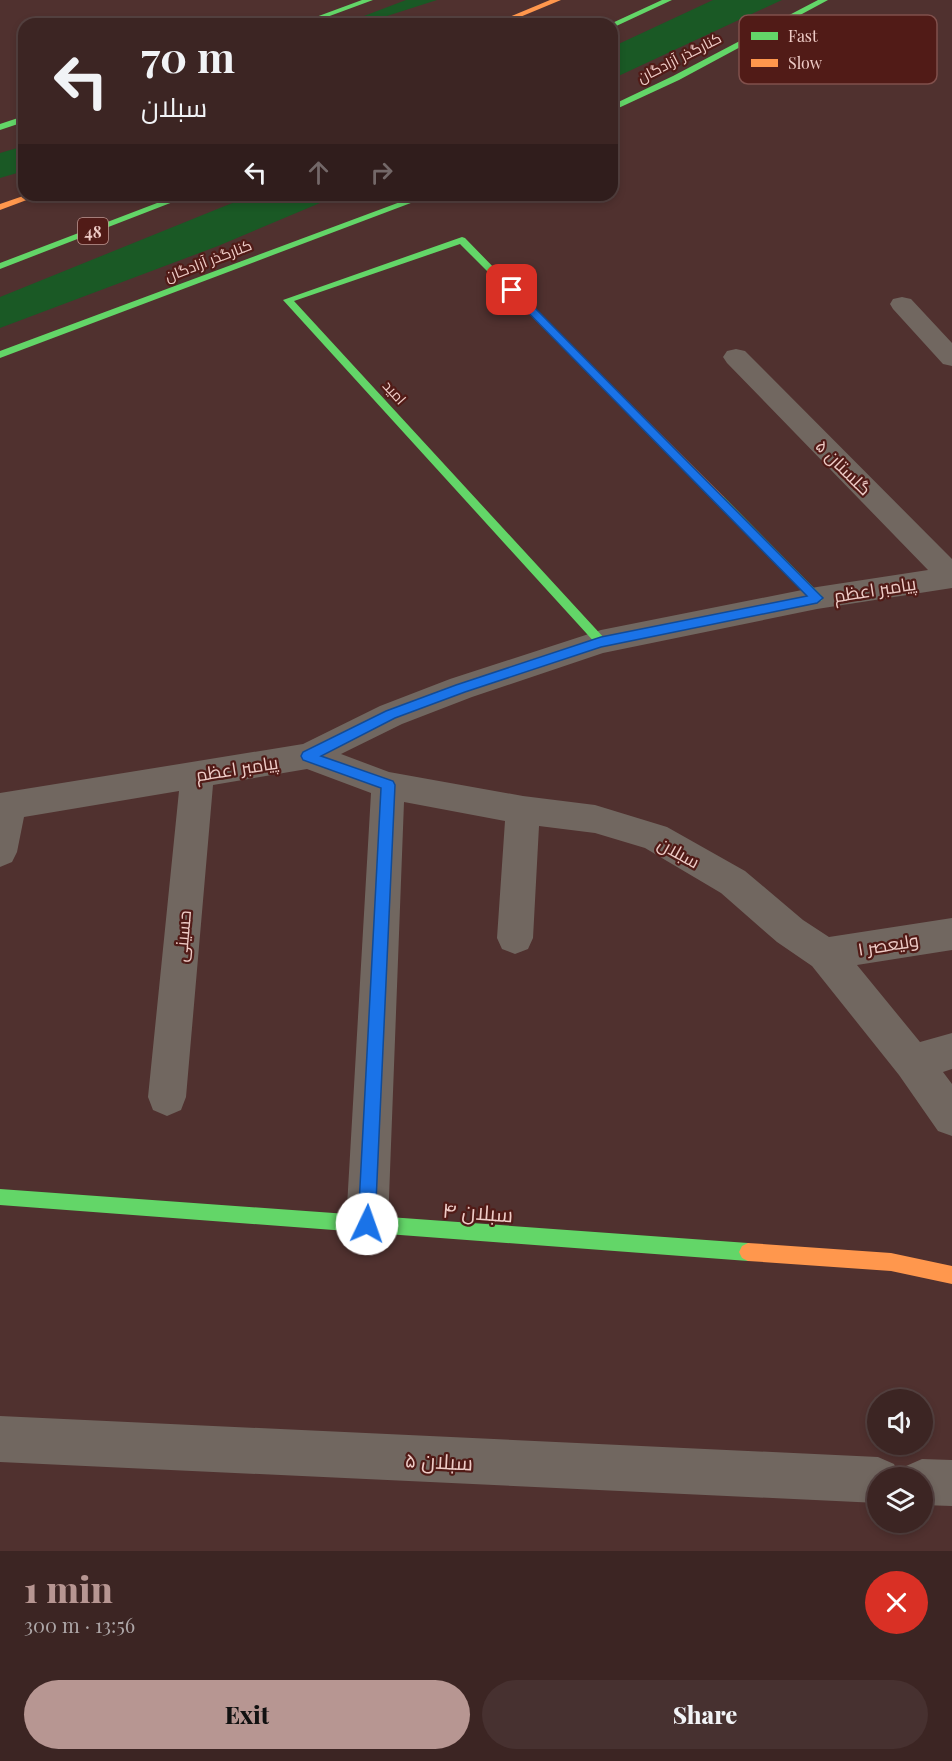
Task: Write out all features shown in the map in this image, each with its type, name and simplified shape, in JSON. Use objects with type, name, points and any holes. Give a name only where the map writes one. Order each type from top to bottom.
[{"type":"main road","points":[[318,18],[369,0]]},
{"type":"main road","points":[[511,18],[557,0]]},
{"type":"main road","points":[[618,23],[668,0]]},
{"type":"main road","name":"کنارگذر آزادگان","points":[[796,15],[824,0]]},
{"type":"main road","name":"کنارگذر آزادگان","points":[[618,105],[739,45]]},
{"type":"main road","points":[[0,127],[18,122]]},
{"type":"main road","points":[[0,207],[18,201]]},
{"type":"main road","name":"48","points":[[0,266],[170,201]]},
{"type":"main road","name":"کنارگذر آزادگان","points":[[0,355],[411,201]]},
{"type":"main road","name":"امید","points":[[601,642],[288,300],[462,240],[817,598]]},
{"type":"main road","name":"سبلان ۴","points":[[0,1197],[891,1262],[952,1275]]},
{"type":"street","points":[[902,304],[952,358]]},
{"type":"street","name":"گلستان ۵","points":[[736,357],[952,577]]},
{"type":"street","name":"پیامبر اعظم","points":[[5,806],[308,756],[391,715],[461,688],[601,642],[817,598],[952,577]]},
{"type":"street","name":"سبلان","points":[[308,756],[388,785],[523,810],[595,819],[655,837],[733,882],[790,931],[825,954],[913,1062],[952,1117]]},
{"type":"street","name":"حسینی","points":[[167,1097],[197,774]]},
{"type":"street","points":[[367,1224],[388,785]]},
{"type":"street","points":[[0,852],[5,806]]},
{"type":"street","points":[[515,938],[523,810]]},
{"type":"street","name":"ولیعصر ۱","points":[[825,954],[952,934]]},
{"type":"street","points":[[913,1062],[952,1051]]},
{"type":"street","name":"سبلان ۵","points":[[0,1439],[867,1479]]},
{"type":"street","points":[[933,1482],[952,1483]]},
{"type":"green space","points":[[406,0],[437,0],[381,18],[359,18]]},
{"type":"green space","points":[[713,0],[782,0],[750,15],[739,15],[739,20],[618,76],[618,44]]},
{"type":"green space","points":[[18,148],[18,173],[0,178],[0,153]]},
{"type":"green space","points":[[237,201],[325,201],[218,246],[0,328],[0,297]]},
{"type":"traffic: fast","points":[[318,18],[369,0]]},
{"type":"traffic: fast","points":[[618,23],[668,0]]},
{"type":"traffic: fast","points":[[796,15],[824,0]]},
{"type":"traffic: fast","points":[[618,105],[739,45]]},
{"type":"traffic: fast","points":[[0,127],[18,121]]},
{"type":"traffic: fast","points":[[0,266],[170,201]]},
{"type":"traffic: fast","points":[[0,355],[411,201]]},
{"type":"traffic: fast","points":[[498,277],[462,240],[288,300],[601,642]]},
{"type":"traffic: fast","points":[[720,500],[817,598]]},
{"type":"traffic: fast","points":[[0,1197],[748,1252]]},
{"type":"traffic: slow","points":[[511,18],[557,0]]},
{"type":"traffic: slow","points":[[0,207],[18,201]]},
{"type":"traffic: slow","points":[[498,277],[720,500]]},
{"type":"traffic: slow","points":[[748,1252],[891,1262],[952,1275]]},
{"type":"route","points":[[367,1224],[388,785],[308,756],[391,715],[461,688],[601,642],[817,598],[512,290]]}]
